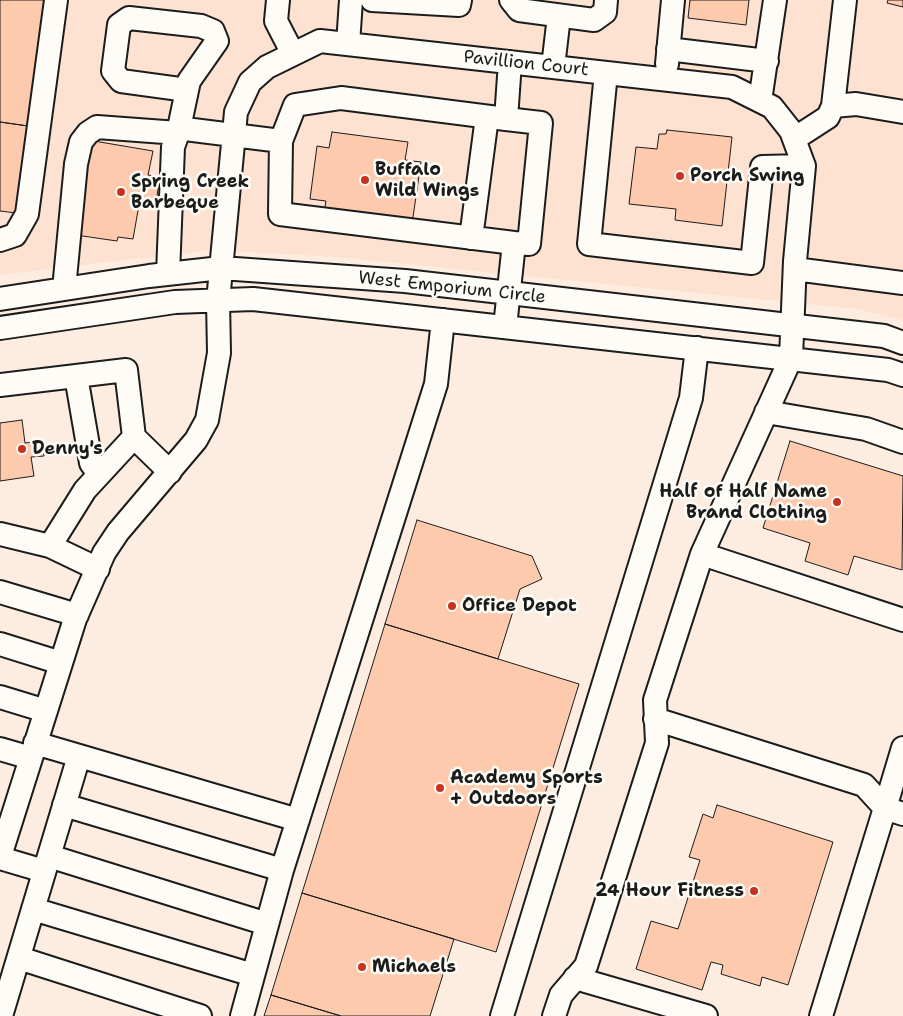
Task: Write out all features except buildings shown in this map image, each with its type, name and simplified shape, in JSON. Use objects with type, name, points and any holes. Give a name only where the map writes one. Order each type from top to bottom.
[{"type":"street","points":[[0,240],[15,235],[27,214],[56,0]]},
{"type":"street","points":[[278,0],[276,21],[293,54]]},
{"type":"street","points":[[348,44],[351,0]]},
{"type":"street","points":[[372,0],[459,5],[460,0]]},
{"type":"street","points":[[511,0],[519,10],[594,20],[605,12],[606,0]]},
{"type":"street","points":[[665,80],[673,0]]},
{"type":"street","points":[[760,101],[775,0]]},
{"type":"street","points":[[794,140],[828,117],[833,106],[845,0]]},
{"type":"street","points":[[554,67],[559,16]]},
{"type":"street","points":[[168,274],[173,147],[178,133],[189,81],[217,41],[213,31],[201,26],[129,18],[119,25],[114,71],[121,81],[187,90]]},
{"type":"street","name":"Pavillion Court","points":[[0,857],[8,803],[33,751],[77,615],[104,553],[118,532],[196,440],[207,420],[218,353],[218,301],[236,112],[250,82],[268,67],[320,41],[732,87],[772,107],[790,131],[804,166],[795,268],[790,358]]},
{"type":"street","points":[[668,49],[767,61]]},
{"type":"street","points":[[471,238],[510,62]]},
{"type":"street","points":[[606,73],[589,244],[752,263],[762,168],[804,166]]},
{"type":"street","points":[[341,98],[541,123],[529,244],[280,214],[281,141],[295,105],[341,98]]},
{"type":"street","points":[[833,106],[856,104],[903,112]]},
{"type":"street","points":[[64,289],[76,164],[81,142],[88,133],[97,127],[178,133],[185,129],[281,141]]},
{"type":"street","points":[[504,327],[514,243]]},
{"type":"street","name":"West Emporium Circle","points":[[0,298],[221,268],[405,281],[884,336],[903,343]]},
{"type":"street","points":[[795,268],[903,283]]},
{"type":"street","name":"West Emporium Circle","points":[[0,328],[175,302],[253,299],[790,358],[888,370],[903,375]]},
{"type":"street","points":[[242,1016],[282,870],[436,384],[442,320]]},
{"type":"street","points":[[502,1016],[692,398],[697,348]]},
{"type":"street","points":[[554,1016],[561,995],[586,966],[657,743],[654,719],[655,700],[702,554],[790,358]]},
{"type":"street","points":[[0,385],[126,370],[134,437],[170,472]]},
{"type":"street","points":[[76,376],[91,462],[99,474]]},
{"type":"street","points":[[766,412],[866,429],[903,442]]},
{"type":"street","points":[[50,546],[84,490],[134,437]]},
{"type":"street","points":[[0,534],[50,546],[98,569]]},
{"type":"street","points":[[702,554],[903,620]]},
{"type":"street","points":[[0,592],[77,615]]},
{"type":"street","points":[[0,644],[61,662]]},
{"type":"street","points":[[0,697],[46,710]]},
{"type":"street","points":[[654,719],[864,785],[894,811]]},
{"type":"street","points":[[821,1016],[894,811],[903,748]]},
{"type":"street","points":[[0,749],[79,756],[298,820]]},
{"type":"street","points":[[6,1015],[33,908],[79,756]]},
{"type":"street","points":[[64,805],[282,870]]},
{"type":"street","points":[[0,857],[46,864],[267,924]]},
{"type":"street","points":[[33,908],[253,975]]},
{"type":"street","points":[[19,958],[200,1016]]},
{"type":"street","points":[[576,978],[706,1016]]},
{"type":"shaded area","points":[[0,0],[903,0],[903,320],[857,309],[335,257],[211,250],[0,275]]},
{"type":"place","name":"Porch Swing","points":[[680,176]]},
{"type":"place","name":"Buffalo Wild Wings","points":[[365,180]]},
{"type":"place","name":"Spring Creek Barbeque","points":[[121,192]]},
{"type":"place","name":"Denny's","points":[[22,449]]},
{"type":"place","name":"Half of Half Name Brand Clothing","points":[[837,502]]},
{"type":"place","name":"Office Depot","points":[[452,606]]},
{"type":"place","name":"Academy Sports + Outdoors","points":[[440,788]]},
{"type":"place","name":"24 Hour Fitness","points":[[754,891]]},
{"type":"place","name":"Michaels","points":[[362,967]]}]
